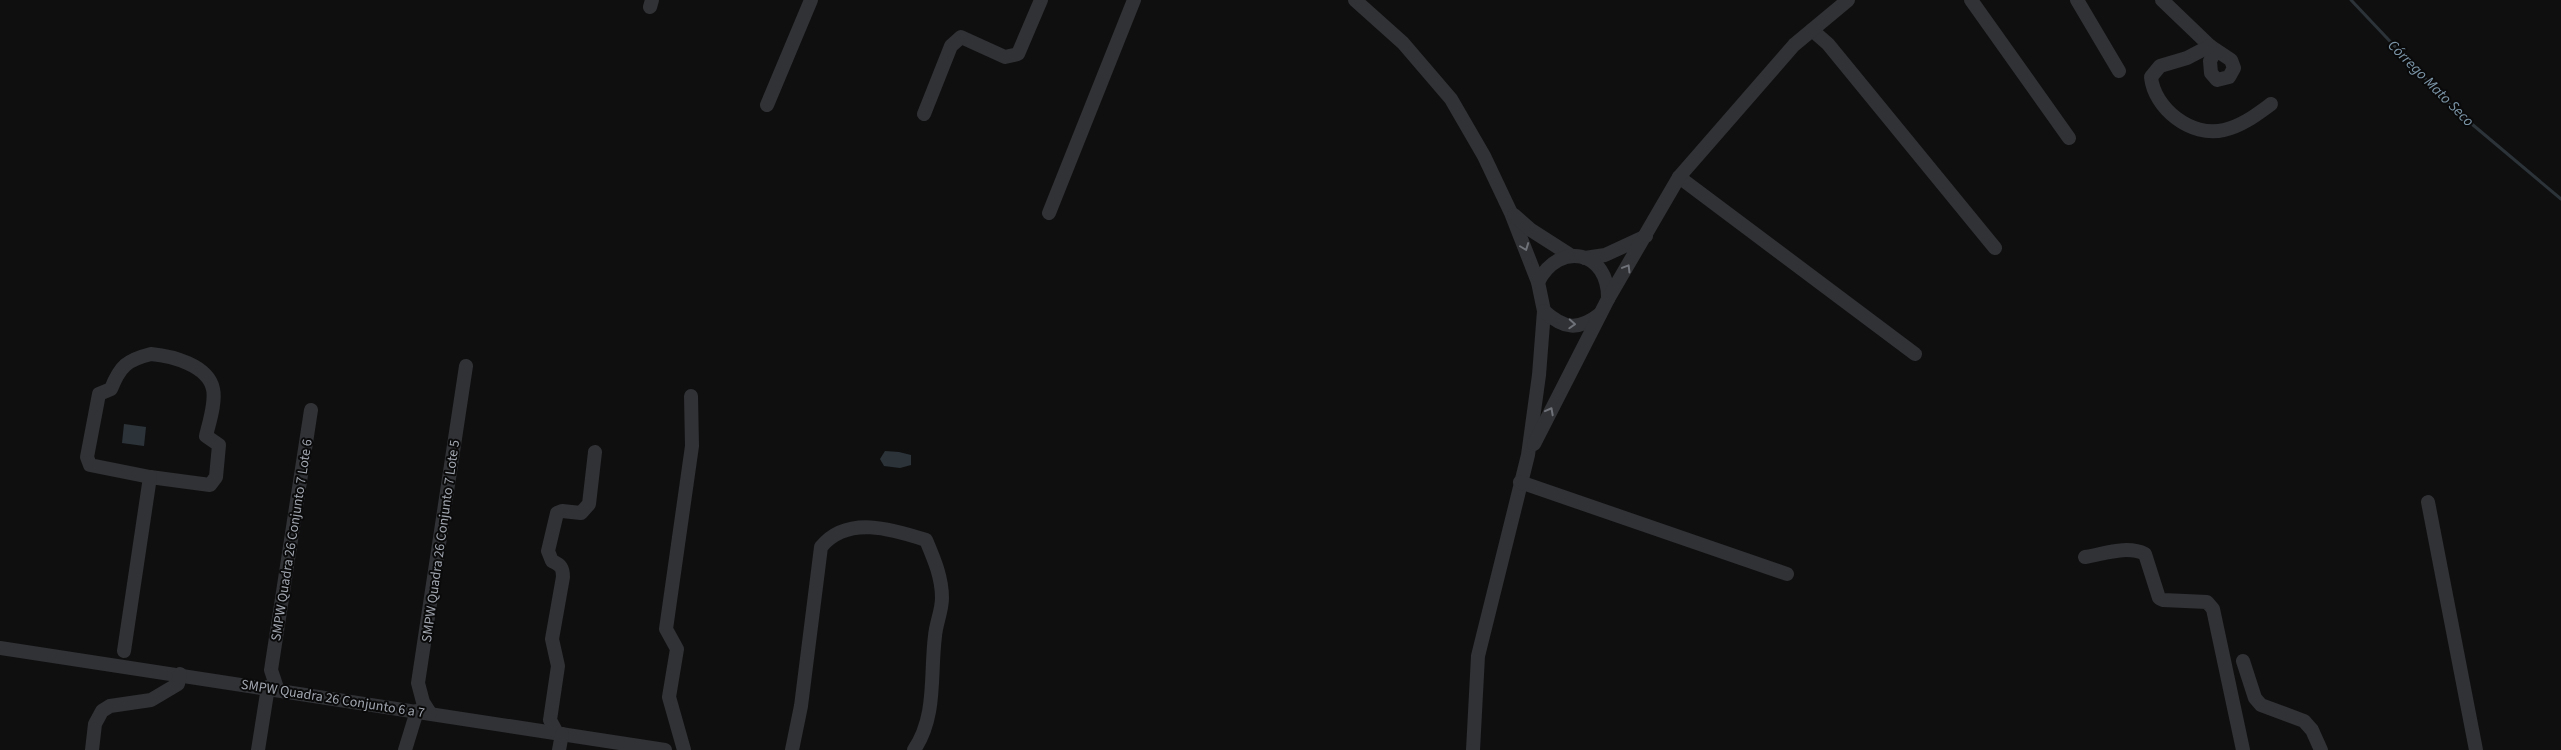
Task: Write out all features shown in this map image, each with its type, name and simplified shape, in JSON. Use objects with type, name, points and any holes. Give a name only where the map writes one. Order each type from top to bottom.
[{"type":"street","points":[[768,105],[811,0]]},
{"type":"street","points":[[924,114],[951,46],[957,39],[961,37],[1005,57],[1012,57],[1018,54],[1041,0]]},
{"type":"street","points":[[1049,213],[1134,0]]},
{"type":"street","points":[[1355,0],[1403,43],[1452,99],[1484,156],[1511,213],[1538,282],[1544,311],[1540,375],[1528,454],[1478,656],[1473,750]]},
{"type":"street","points":[[1528,454],[1608,299],[1679,177],[1794,45],[1848,0]]},
{"type":"street","points":[[1970,0],[2069,138]]},
{"type":"street","points":[[2162,0],[2213,48],[2160,66],[2151,76],[2152,90],[2171,115],[2203,131],[2222,131],[2240,125],[2271,104]]},
{"type":"street","points":[[2078,1],[2119,71]]},
{"type":"street","points":[[1812,30],[1828,44],[1995,248]]},
{"type":"street","points":[[1679,177],[1915,354]]},
{"type":"street","points":[[1511,213],[1531,230],[1570,256]]},
{"type":"street","points":[[1538,282],[1545,269],[1556,259],[1570,256],[1586,258],[1605,255],[1646,236]]},
{"type":"street","points":[[1586,258],[1596,264],[1604,274],[1608,286],[1608,299]]},
{"type":"street","points":[[1544,311],[1556,322],[1572,326],[1588,323],[1600,314]]},
{"type":"street","points":[[151,354],[192,365],[209,379],[214,390],[206,436],[218,445],[216,477],[210,485],[150,477],[96,468],[90,465],[87,457],[99,394],[111,389],[122,367],[151,354]]},
{"type":"street","name":"SMPW Quadra 26 Conjunto 7 Lote 5","points":[[423,712],[423,702],[418,683],[466,366]]},
{"type":"street","points":[[684,750],[669,697],[677,649],[666,629],[692,446],[691,396]]},
{"type":"street","name":"SMPW Quadra 26 Conjunto 7 Lote 6","points":[[268,687],[311,410]]},
{"type":"street","points":[[539,730],[550,720],[558,666],[552,639],[563,577],[563,569],[559,564],[552,562],[548,551],[558,513],[562,511],[581,513],[589,504],[595,452]]},
{"type":"street","points":[[112,664],[124,651],[150,477]]},
{"type":"street","points":[[1520,482],[1787,574]]},
{"type":"street","points":[[2428,502],[2476,750]]},
{"type":"street","points":[[792,750],[801,706],[821,547],[830,536],[846,528],[892,529],[926,540],[938,568],[942,599],[935,635],[932,692],[924,736],[914,750]]},
{"type":"street","points":[[2085,557],[2125,550],[2137,550],[2145,554],[2159,598],[2168,601],[2207,602],[2213,609],[2241,750]]},
{"type":"street","name":"SMPW Quadra 26 Conjunto 6 a 7","points":[[0,648],[268,687],[665,750]]},
{"type":"street","points":[[124,651],[135,668]]},
{"type":"street","points":[[2243,661],[2256,698],[2261,705],[2304,722],[2312,730],[2320,750]]},
{"type":"street","points":[[92,750],[95,724],[102,710],[110,706],[151,700],[178,684],[180,674]]},
{"type":"street","points":[[258,750],[268,687]]},
{"type":"street","points":[[405,750],[423,712]]},
{"type":"street","points":[[550,720],[559,733],[559,750]]},
{"type":"shaded area","points":[[124,424],[146,427],[144,446],[122,443]]},
{"type":"shaded area","points":[[885,451],[911,455],[911,465],[900,468],[884,466],[880,459]]},
{"type":"waterway","name":"Córrego Mato Seco","points":[[2351,0],[2454,109],[2561,199]]}]
